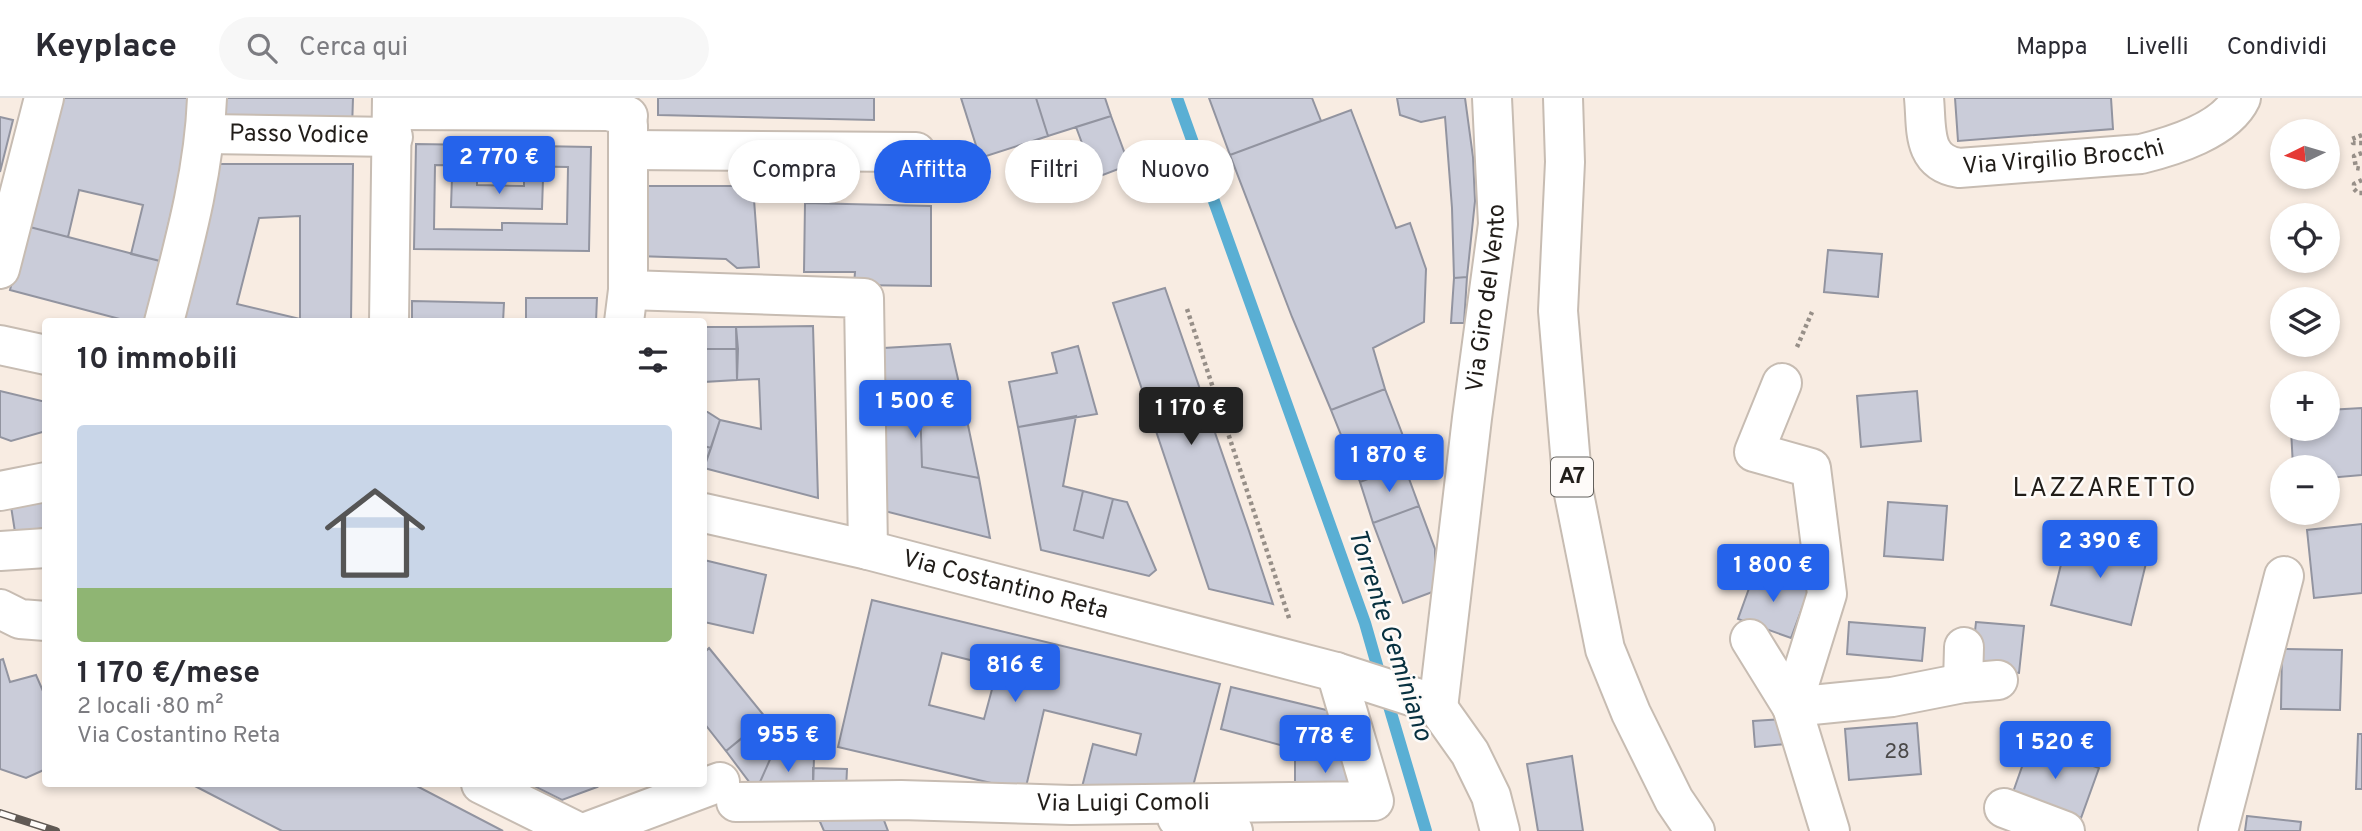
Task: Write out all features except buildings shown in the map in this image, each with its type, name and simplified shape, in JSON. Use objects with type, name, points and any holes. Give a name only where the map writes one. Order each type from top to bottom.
[{"type":"main road","points":[[0,269],[44,98]]},
{"type":"main road","name":"Via Giro del Vento","points":[[1431,704],[1498,224],[1492,98]]},
{"type":"main road","name":"A7","points":[[1563,98],[1566,162],[1558,311],[1573,489],[1605,649],[1637,726],[1674,800],[1696,831]]},
{"type":"main road","name":"Via Virgilio Brocchi","points":[[1924,98],[1930,150],[1937,160],[1947,166],[1959,168],[2141,154],[2169,147],[2223,120],[2236,108],[2241,98]]},
{"type":"main road","name":"Passo Vodice","points":[[206,116],[608,111],[628,121],[874,147]]},
{"type":"main road","points":[[389,318],[392,115]]},
{"type":"main road","points":[[165,318],[194,208],[206,116]]},
{"type":"main road","points":[[628,121],[626,306],[752,295],[864,298],[868,550]]},
{"type":"main road","points":[[0,345],[42,354]]},
{"type":"main road","points":[[1782,383],[1754,452],[1811,468],[1827,594],[1792,706]]},
{"type":"main road","points":[[0,491],[42,483]]},
{"type":"main road","name":"Via Costantino Reta","points":[[707,514],[868,550],[1326,669],[1431,704]]},
{"type":"main road","points":[[0,551],[42,548]]},
{"type":"main road","points":[[2218,831],[2284,576]]},
{"type":"main road","points":[[0,609],[20,618],[42,621]]},
{"type":"main road","points":[[1750,639],[1792,706],[1829,831]]},
{"type":"main road","name":"Via Luigi Comoli","points":[[589,831],[727,794],[1071,805],[1374,801],[1326,669]]},
{"type":"main road","points":[[1792,706],[1892,697],[1975,670]]},
{"type":"main road","points":[[1431,704],[1470,753],[1491,796],[1500,831]]},
{"type":"main road","points":[[487,787],[576,831]]},
{"type":"main road","points":[[2004,808],[2064,831]]},
{"type":"main road","points":[[973,831],[979,822],[1177,818],[1214,829]]},
{"type":"path","points":[[2362,135],[2352,139],[2353,143],[2362,143]]},
{"type":"path","points":[[2362,153],[2354,156],[2353,162],[2356,168],[2362,169]]},
{"type":"path","points":[[2362,180],[2354,184],[2354,188],[2358,193],[2362,193]]},
{"type":"path","points":[[1187,309],[1326,669]]},
{"type":"waterway","name":"Torrente Geminiano","points":[[1177,98],[1365,623],[1381,679]]},
{"type":"waterway","name":"Torrente Geminiano","points":[[1386,696],[1426,831]]},
{"type":"railway","points":[[0,813],[56,831]]},
{"type":"district","name":"LAZZARETTO","points":[[2105,489]]}]
